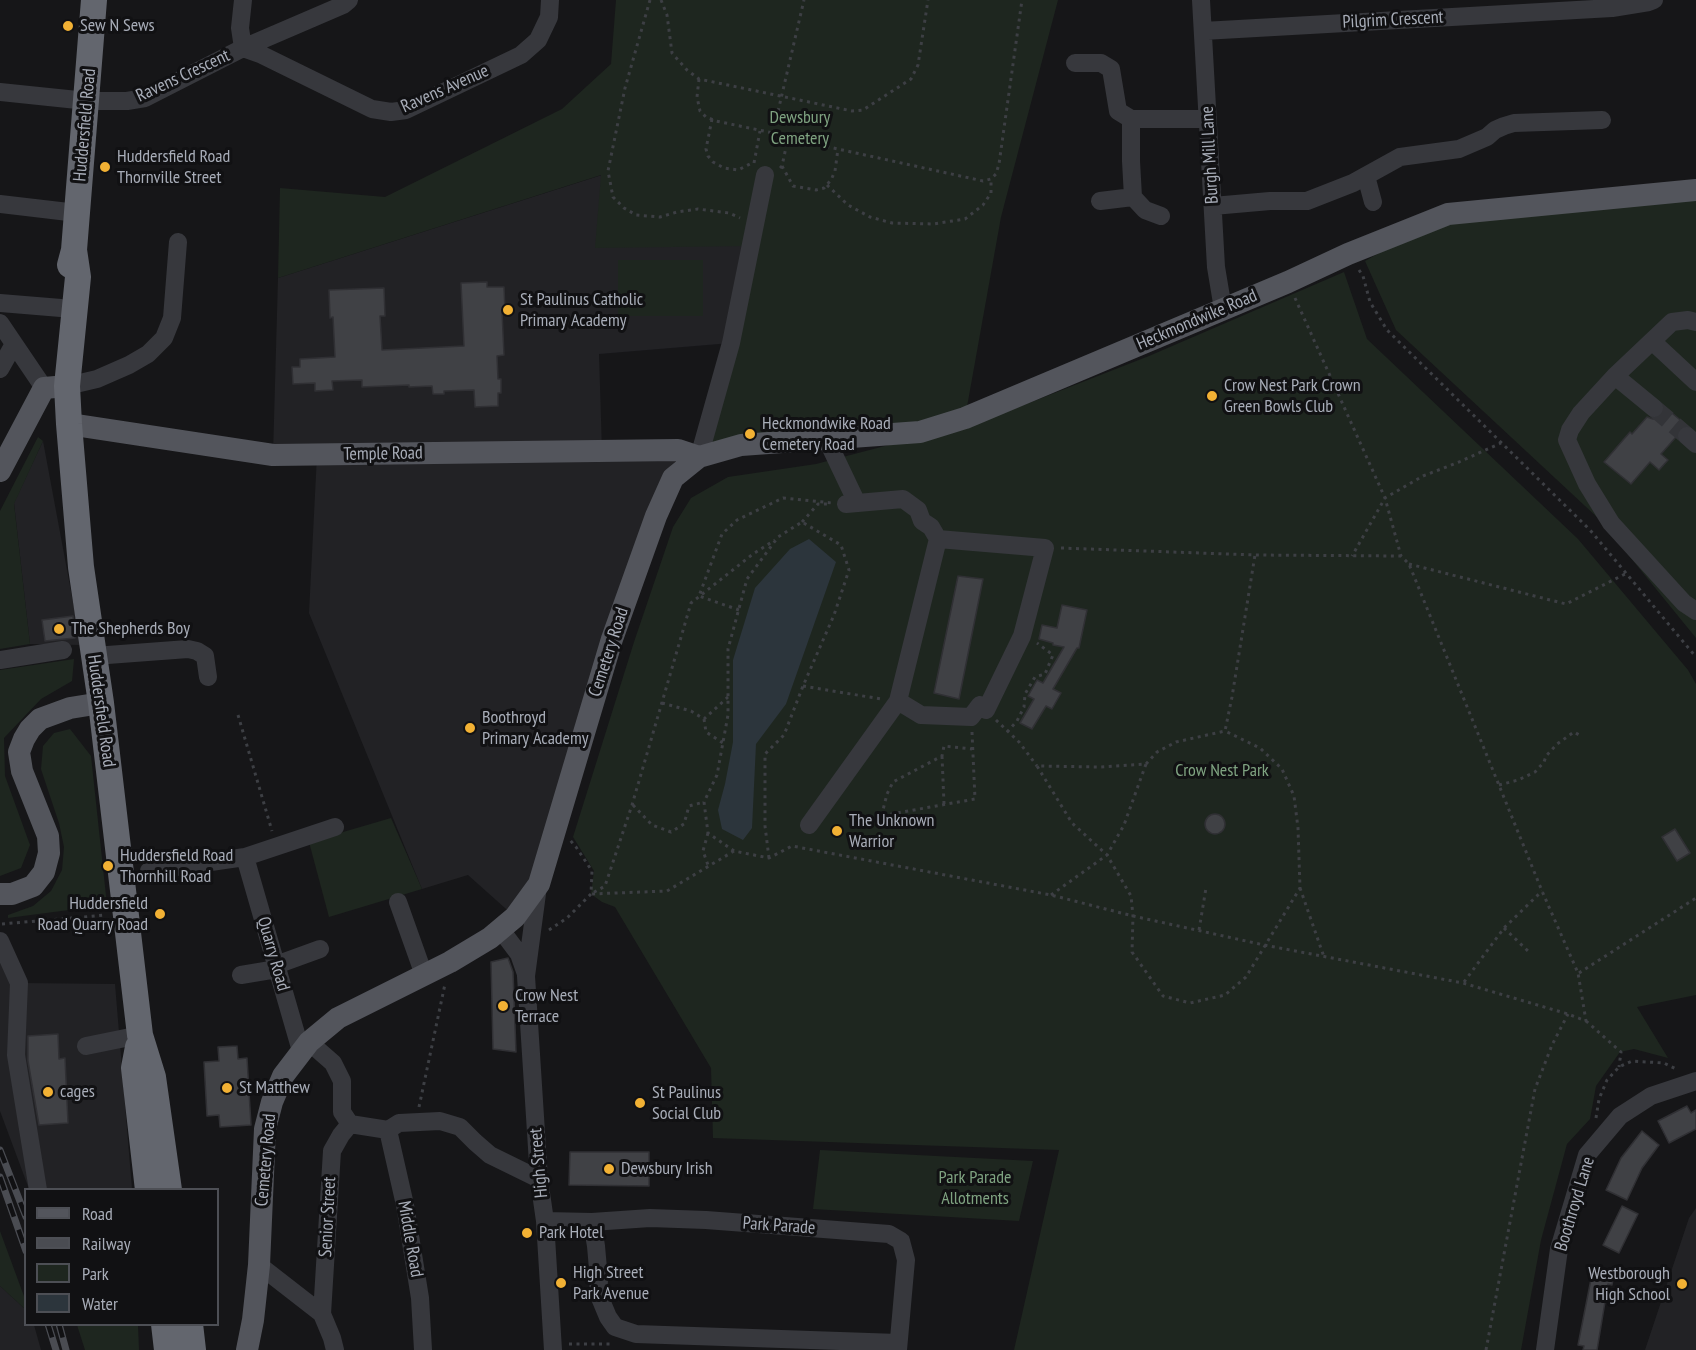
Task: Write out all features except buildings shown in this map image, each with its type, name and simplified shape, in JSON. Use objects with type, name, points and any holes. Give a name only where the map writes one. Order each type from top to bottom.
[{"type":"highway","name":"Huddersfield Road","points":[[94,0],[74,250],[62,295],[56,387],[69,424],[81,567],[101,704],[140,1035],[153,1077],[169,1188]]},
{"type":"highway","name":"Huddersfield Road","points":[[56,387],[78,278],[74,250]]},
{"type":"highway","name":"Huddersfield Road","points":[[140,1035],[134,1068],[148,1188]]},
{"type":"highway","points":[[164,1326],[167,1350]]},
{"type":"highway","points":[[190,1326],[194,1350]]},
{"type":"main road","name":"Heckmondwike Road","points":[[699,457],[741,445],[920,432],[965,418],[1288,282],[1348,254],[1448,214],[1696,190]]},
{"type":"main road","points":[[0,471],[56,387]]},
{"type":"main road","name":"Temple Road","points":[[69,424],[273,455],[678,450],[699,457]]},
{"type":"main road","name":"Cemetery Road","points":[[247,1350],[259,1265],[265,1129],[272,1102],[283,1076],[305,1046],[338,1018],[450,962],[501,930],[515,917],[539,884],[612,639],[656,516],[673,478],[699,457]]},
{"type":"main road","points":[[0,894],[12,894],[33,886],[44,872],[49,853],[48,836],[22,771],[19,752],[24,739],[40,719],[70,708],[101,704]]},
{"type":"street","name":"Ravens Crescent","points":[[243,0],[240,28],[243,48]]},
{"type":"street","name":"Ravens Crescent","points":[[0,92],[87,101],[127,101],[145,98],[243,48],[343,5],[349,0]]},
{"type":"street","name":"Ravens Avenue","points":[[243,48],[260,54],[372,109],[391,112],[406,110],[521,55],[538,40],[549,17],[550,0]]},
{"type":"street","name":"Burgh Mill Lane","points":[[1201,0],[1216,267],[1224,309]]},
{"type":"street","name":"Pilgrim Crescent","points":[[1203,31],[1452,8],[1612,8],[1654,0]]},
{"type":"street","points":[[1075,63],[1101,63],[1111,69],[1118,111],[1131,119],[1208,119]]},
{"type":"street","points":[[1131,119],[1133,197],[1145,210],[1161,216]]},
{"type":"street","points":[[1213,206],[1270,201],[1307,201],[1353,183],[1400,157],[1459,149],[1514,123],[1602,120]]},
{"type":"street","points":[[699,457],[731,343],[756,225],[760,169]]},
{"type":"street","points":[[1366,176],[1373,202]]},
{"type":"street","points":[[1100,201],[1133,197]]},
{"type":"street","points":[[0,204],[77,213]]},
{"type":"street","points":[[0,323],[14,344],[56,387],[97,379],[129,365],[148,354],[164,338],[172,318],[178,242]]},
{"type":"street","points":[[0,303],[61,308]]},
{"type":"street","points":[[1696,322],[1688,320],[1671,322],[1653,342],[1615,376],[1581,413],[1570,430],[1567,440],[1587,484],[1611,524],[1684,603],[1696,611]]},
{"type":"street","points":[[1653,342],[1696,382]]},
{"type":"street","points":[[0,369],[14,344]]},
{"type":"street","points":[[1615,376],[1654,408]]},
{"type":"street","points":[[809,825],[898,701],[938,539],[931,527],[922,521],[918,510],[903,499],[851,503],[827,440]]},
{"type":"street","points":[[898,701],[921,715],[979,711],[1022,636],[1045,548],[938,539]]},
{"type":"street","points":[[94,656],[188,649],[205,656],[208,677]]},
{"type":"street","points":[[0,660],[63,650]]},
{"type":"street","points":[[149,871],[244,857],[335,827]]},
{"type":"street","name":"Quarry Road","points":[[244,857],[277,967],[305,1046]]},
{"type":"street","name":"High Street","points":[[539,884],[526,976],[553,1347]]},
{"type":"street","points":[[398,902],[424,975]]},
{"type":"street","name":"High Street","points":[[501,930],[519,954],[526,976]]},
{"type":"street","points":[[0,941],[19,983],[15,1055],[38,1188]]},
{"type":"street","points":[[241,975],[277,967],[320,949]]},
{"type":"street","points":[[86,1046],[140,1035]]},
{"type":"street","points":[[305,1046],[333,1063],[342,1081],[342,1112],[350,1124],[388,1130],[399,1123],[440,1121],[460,1127],[490,1155],[539,1179]]},
{"type":"street","name":"Boothroyd Lane","points":[[1545,1350],[1559,1249],[1587,1155],[1620,1116],[1651,1096],[1691,1077]]},
{"type":"street","name":"Senior Street","points":[[322,1314],[332,1151],[350,1124]]},
{"type":"street","name":"Middle Road","points":[[388,1130],[405,1205],[420,1298],[423,1350]]},
{"type":"street","name":"Park Parade","points":[[545,1221],[592,1222],[650,1218],[889,1234],[901,1241],[906,1260],[898,1347]]},
{"type":"street","points":[[592,1222],[599,1280],[598,1293],[615,1327],[636,1334],[898,1347]]},
{"type":"street","points":[[259,1265],[322,1314],[335,1350]]},
{"type":"path","points":[[650,0],[625,88],[608,171],[613,197],[624,208],[636,215],[660,217],[698,209],[729,213],[756,225]]},
{"type":"path","points":[[661,0],[667,15],[672,53],[687,70],[699,78],[852,111],[863,110],[911,79],[918,65],[928,0]]},
{"type":"path","points":[[773,133],[804,0]]},
{"type":"path","points":[[699,78],[697,97],[700,111],[706,117],[788,138],[983,181],[991,179],[996,174],[999,164],[1022,0]]},
{"type":"path","points":[[712,119],[706,149],[713,162],[724,168],[760,169],[773,175],[782,166],[788,138]]},
{"type":"path","points":[[760,131],[760,169]]},
{"type":"path","points":[[782,166],[793,186],[816,190],[824,188],[835,171],[838,149]]},
{"type":"path","points":[[827,185],[848,205],[870,217],[892,223],[933,224],[965,219],[983,206],[991,193],[991,179]]},
{"type":"path","points":[[1348,254],[1363,276],[1370,302],[1387,330],[1590,530],[1696,657]]},
{"type":"path","points":[[1288,282],[1385,498],[1401,556],[1409,564],[1542,891],[1578,973],[1586,1021]]},
{"type":"path","points":[[1352,556],[1385,498],[1423,476],[1501,443]]},
{"type":"path","points":[[699,596],[722,534],[737,520],[783,498],[851,503]]},
{"type":"path","points":[[532,935],[542,934],[558,926],[591,894],[605,886],[632,805],[691,603],[753,554],[802,522],[818,504],[851,503]]},
{"type":"path","points":[[769,858],[765,826],[765,754],[784,735],[834,615],[849,570],[841,545],[802,522]]},
{"type":"path","points":[[709,866],[703,851],[708,833],[704,802],[717,775],[728,715],[728,649],[747,579],[778,537]]},
{"type":"path","points":[[1045,548],[1256,555],[1401,556]]},
{"type":"path","points":[[1225,731],[1256,555]]},
{"type":"path","points":[[1409,564],[1566,604],[1627,573]]},
{"type":"path","points":[[699,596],[739,610]]},
{"type":"path","points":[[1007,732],[1017,722],[1024,707],[1025,694],[1035,677],[1045,674],[1053,655],[1033,640],[1022,636]]},
{"type":"path","points":[[803,686],[898,701]]},
{"type":"path","points":[[704,719],[728,697]]},
{"type":"path","points":[[662,703],[692,711],[704,719],[706,732],[723,743]]},
{"type":"path","points":[[942,756],[893,782],[883,810],[886,815],[975,799],[972,748],[979,711],[1019,742],[1037,766],[1072,823],[1107,855],[1131,896],[1132,952],[1162,996],[1190,1004],[1225,995],[1246,977],[1300,888]]},
{"type":"path","points":[[238,714],[277,846]]},
{"type":"path","points":[[1051,895],[1107,855],[1124,825],[1146,764],[1157,752],[1176,742],[1225,731],[1260,748],[1282,770],[1294,796],[1298,828],[1300,888],[1324,957]]},
{"type":"path","points":[[1499,785],[1535,772],[1557,744],[1574,732],[1581,736]]},
{"type":"path","points":[[944,804],[942,756],[944,746],[972,748]]},
{"type":"path","points":[[1037,766],[1101,767],[1146,764]]},
{"type":"path","points":[[632,805],[652,825],[671,832],[684,824],[689,806],[704,802]]},
{"type":"path","points":[[556,826],[576,847],[592,872],[591,894]]},
{"type":"path","points":[[708,833],[734,850],[769,858],[792,846],[1051,895],[1264,945],[1463,983],[1586,1021],[1620,1052],[1619,1067]]},
{"type":"path","points":[[591,894],[668,891],[734,850]]},
{"type":"path","points":[[1199,930],[1206,888]]},
{"type":"path","points":[[1463,983],[1504,928],[1542,891]]},
{"type":"path","points":[[1578,973],[1696,898]]},
{"type":"path","points":[[0,925],[126,913]]},
{"type":"path","points":[[1504,928],[1528,951]]},
{"type":"path","points":[[416,1121],[450,962]]},
{"type":"path","points":[[1486,1350],[1535,1089],[1552,1045],[1568,1014]]},
{"type":"path","points":[[1595,1122],[1599,1098],[1607,1080],[1619,1067],[1632,1061],[1664,1063],[1691,1077]]},
{"type":"path","points":[[553,1347],[631,1344],[636,1334]]},
{"type":"shaded area","points":[[602,175],[751,246],[731,343],[599,354],[602,451],[678,450],[673,478],[556,826],[515,917],[468,875],[422,889],[309,613],[317,455],[273,455],[278,278]]},
{"type":"shaded area","points":[[43,441],[81,645],[30,644],[14,503]]},
{"type":"shaded area","points":[[0,956],[20,983],[115,984],[132,1188],[29,1188],[0,1111]]},
{"type":"shaded area","name":"Westborough High School","points":[[1696,1208],[1696,1350],[1645,1350],[1689,1218]]},
{"type":"shaded area","points":[[0,1286],[24,1308],[24,1326],[34,1326],[41,1350],[0,1350]]},
{"type":"green space","name":"Dewsbury Cemetery","points":[[616,0],[1058,0],[1001,217],[965,418],[699,457],[751,246],[595,248],[601,175],[278,278],[280,188],[385,197],[562,109],[611,64]]},
{"type":"green space","points":[[1696,190],[1696,638],[1599,519],[1396,330],[1365,261],[1448,214]]},
{"type":"green space","points":[[618,260],[703,260],[703,316],[618,316]]},
{"type":"green space","name":"Crow Nest Park","points":[[1344,272],[1367,339],[1578,539],[1688,670],[1696,684],[1696,995],[1637,1007],[1668,1058],[1634,1049],[1620,1052],[1596,1086],[1590,1119],[1567,1144],[1541,1240],[1521,1350],[1014,1350],[1059,1150],[713,1138],[711,1068],[615,907],[591,894],[594,871],[573,837],[634,642],[673,527],[691,498],[728,477],[816,464],[988,419],[1149,356]]},
{"type":"green space","points":[[38,437],[43,441],[14,504],[30,644],[0,649],[0,511]]},
{"type":"green space","points":[[74,659],[72,681],[41,699],[4,738],[5,776],[30,845],[21,868],[0,876],[0,670]]},
{"type":"green space","points":[[70,729],[91,756],[107,905],[8,918],[8,915],[33,906],[51,891],[62,870],[64,847],[59,823],[41,769],[43,746],[54,733]]},
{"type":"green space","points":[[391,818],[422,889],[329,917],[309,842]]},
{"type":"green space","name":"Park Parade Allotments","points":[[820,1150],[1033,1161],[1019,1221],[813,1209]]},
{"type":"green space","points":[[0,1231],[24,1296],[24,1308],[0,1286]]},
{"type":"green space","points":[[77,1326],[138,1326],[139,1350],[85,1350]]},
{"type":"water","points":[[809,539],[836,562],[786,704],[756,744],[752,828],[743,840],[722,829],[718,810],[733,742],[733,660],[755,588],[790,549]]},
{"type":"tunnel","points":[[1654,408],[1687,436]]},
{"type":"railway","points":[[0,1150],[24,1212]]},
{"type":"railway","points":[[0,1177],[24,1245]]},
{"type":"railway","points":[[49,1326],[56,1350]]},
{"type":"railway","points":[[60,1326],[66,1350]]},
{"type":"place","name":"Sew N Sews","points":[[68,26]]},
{"type":"place","name":"Huddersfield Road Thornville Street","points":[[105,167]]},
{"type":"place","name":"St Paulinus Catholic Primary Academy","points":[[508,310]]},
{"type":"place","name":"Crow Nest Park Crown Green Bowls Club","points":[[1212,396]]},
{"type":"place","name":"Heckmondwike Road Cemetery Road","points":[[750,434]]},
{"type":"place","name":"The Shepherds Boy","points":[[59,629]]},
{"type":"place","name":"Boothroyd Primary Academy","points":[[470,728]]},
{"type":"place","name":"The Unknown Warrior","points":[[837,831]]},
{"type":"place","name":"Huddersfield Road Thornhill Road","points":[[108,866]]},
{"type":"place","name":"Huddersfield Road Quarry Road","points":[[160,914]]},
{"type":"place","name":"Crow Nest Terrace","points":[[503,1006]]},
{"type":"place","name":"St Matthew","points":[[227,1088]]},
{"type":"place","name":"cages","points":[[48,1092]]},
{"type":"place","name":"St Paulinus Social Club","points":[[640,1103]]},
{"type":"place","name":"Dewsbury Irish","points":[[609,1169]]},
{"type":"place","name":"Park Hotel","points":[[527,1233]]},
{"type":"place","name":"High Street Park Avenue","points":[[561,1283]]},
{"type":"place","name":"Westborough High School","points":[[1682,1284]]}]
